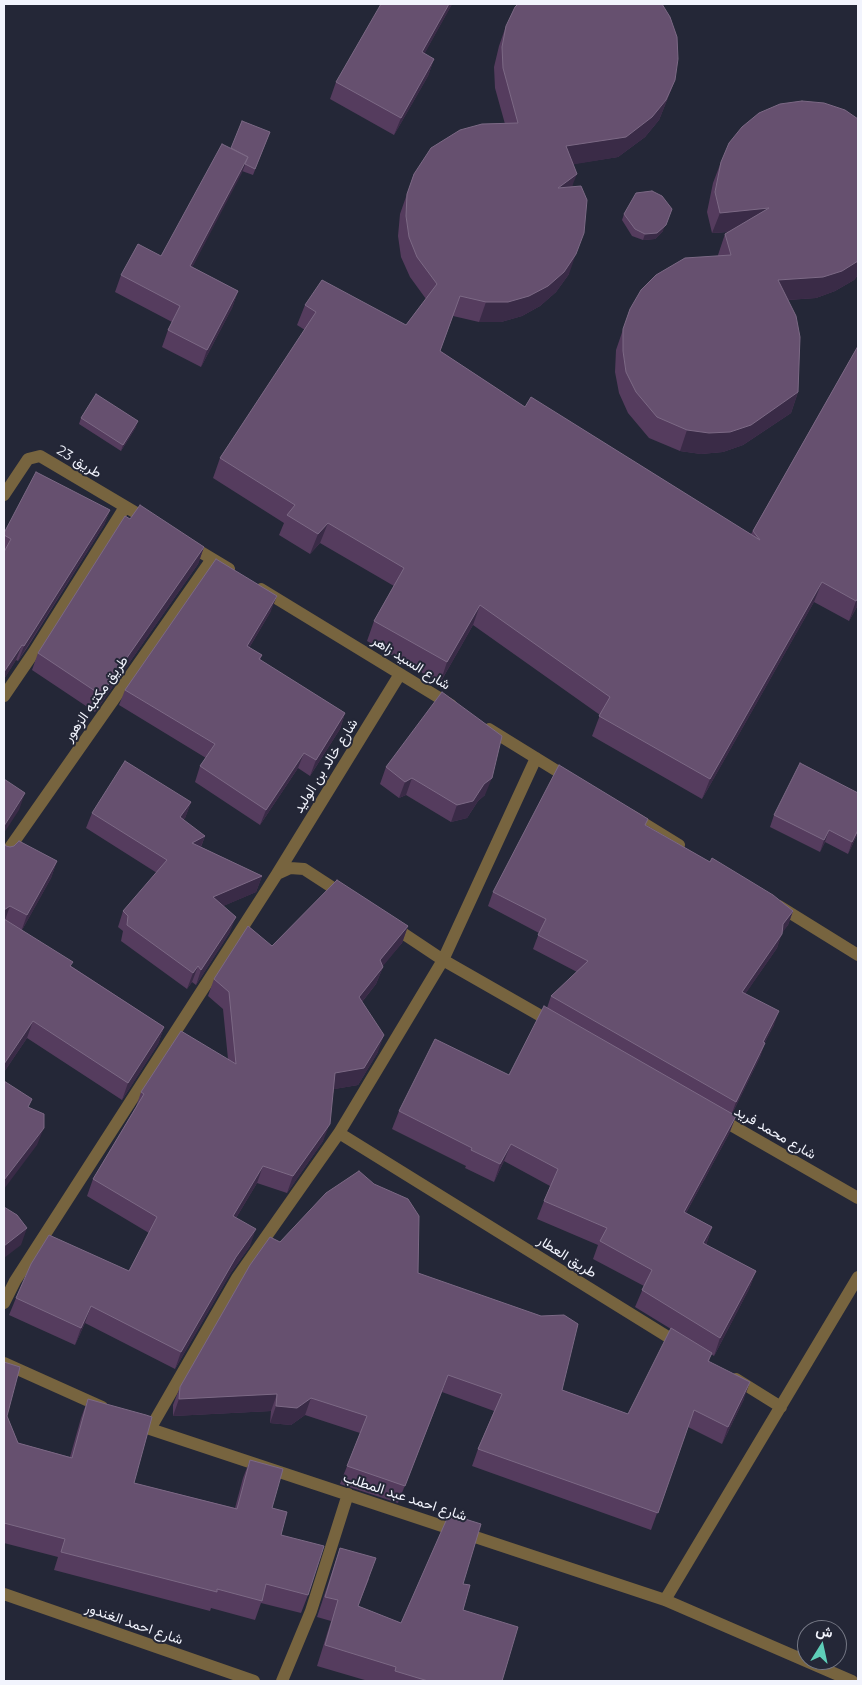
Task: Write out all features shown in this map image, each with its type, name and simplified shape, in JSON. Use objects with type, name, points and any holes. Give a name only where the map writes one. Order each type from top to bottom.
[{"type":"street","name":"طريق 23","points":[[4,495],[28,459],[40,456],[126,507]]},
{"type":"street","points":[[4,696],[126,507],[157,526]]},
{"type":"street","points":[[181,540],[237,574]]},
{"type":"street","name":"طريق مكتبه الزهور","points":[[4,856],[212,559]]},
{"type":"street","name":"شارع السيد زاهر","points":[[253,584],[459,710]]},
{"type":"street","name":"شارع خالد بن الوليد","points":[[4,1303],[15,1281],[164,1039],[277,874],[400,674]]},
{"type":"street","points":[[476,721],[578,783]]},
{"type":"street","points":[[150,1429],[237,1278],[338,1133],[443,960],[536,758]]},
{"type":"street","points":[[620,809],[688,850]]},
{"type":"street","points":[[277,874],[290,868],[304,869],[353,901]]},
{"type":"street","points":[[769,900],[858,954]]},
{"type":"street","points":[[378,917],[443,960],[564,1029]]},
{"type":"street","name":"شارع محمد فريد","points":[[703,1109],[858,1198]]},
{"type":"street","name":"طريق العطار","points":[[338,1133],[696,1354]]},
{"type":"street","points":[[665,1600],[858,1277]]},
{"type":"street","name":"شارع احمد عبد المطلب","points":[[4,1363],[150,1429],[665,1600],[852,1681]]},
{"type":"street","points":[[730,1375],[780,1406]]},
{"type":"street","points":[[282,1681],[311,1611],[348,1494]]},
{"type":"street","name":"شارع احمد الغندور","points":[[4,1594],[254,1681]]},
{"type":"building","points":[[381,4],[449,4],[422,52],[434,59],[401,118],[336,82]]},
{"type":"building","points":[[518,4],[662,4],[670,17],[677,37],[678,59],[675,80],[666,100],[652,117],[626,137],[566,146],[577,174],[558,188],[581,186],[587,200],[584,233],[576,254],[564,272],[548,286],[529,296],[508,302],[486,302],[460,296],[440,351],[525,407],[531,397],[760,540],[753,531],[858,346],[858,598],[856,601],[822,582],[710,779],[599,716],[610,697],[480,605],[447,662],[374,621],[404,568],[328,523],[318,534],[287,515],[295,505],[220,458],[316,312],[305,305],[322,280],[406,325],[437,284],[417,257],[409,237],[406,216],[407,194],[414,174],[431,148],[460,130],[482,124],[518,123],[503,68],[502,47],[506,26]]},
{"type":"building","points":[[802,101],[824,103],[845,110],[858,119],[858,261],[842,271],[823,277],[778,280],[796,316],[800,337],[798,392],[751,425],[730,432],[709,433],[687,430],[657,417],[636,392],[626,372],[623,351],[623,329],[630,309],[641,290],[656,275],[685,258],[731,255],[725,234],[769,208],[720,213],[715,192],[721,162],[729,143],[742,127],[759,113],[780,104]]},
{"type":"building","points":[[242,121],[270,132],[255,169],[245,164],[248,157],[231,148]]},
{"type":"building","points":[[222,144],[248,157],[190,266],[238,291],[207,350],[168,330],[180,306],[121,275],[138,244],[161,256]]},
{"type":"building","points":[[652,191],[662,196],[672,209],[666,225],[657,233],[645,234],[635,229],[624,214],[636,193]]},
{"type":"building","points":[[96,394],[138,421],[123,445],[81,418]]},
{"type":"building","points":[[36,472],[110,510],[24,646],[22,645],[4,672],[4,552],[11,539],[4,535],[4,533]]},
{"type":"building","points":[[140,505],[204,547],[101,695],[38,653],[125,516],[130,519]]},
{"type":"building","points":[[216,559],[277,596],[247,646],[262,655],[259,659],[345,713],[316,760],[304,753],[266,810],[200,766],[215,744],[125,690]]},
{"type":"building","points":[[442,692],[502,736],[492,778],[484,784],[473,801],[457,805],[412,778],[405,782],[386,767]]},
{"type":"building","points":[[125,761],[191,802],[180,817],[205,836],[192,843],[262,876],[213,897],[236,917],[201,970],[198,966],[193,973],[127,925],[128,916],[123,911],[167,860],[92,813]]},
{"type":"building","points":[[800,763],[858,793],[858,830],[852,842],[829,830],[824,840],[774,815]]},
{"type":"building","points":[[559,765],[648,819],[645,825],[710,862],[712,858],[773,895],[793,911],[783,924],[782,934],[742,992],[779,1011],[736,1102],[551,996],[588,961],[538,935],[546,919],[493,892]]},
{"type":"building","points":[[4,779],[25,793],[4,826]]},
{"type":"building","points":[[19,841],[57,861],[27,915],[10,906],[4,910],[4,843],[10,847]]},
{"type":"building","points":[[337,880],[408,926],[380,960],[383,967],[359,997],[384,1035],[364,1068],[335,1073],[330,1124],[293,1176],[263,1166],[233,1216],[256,1229],[236,1257],[181,1352],[91,1306],[81,1328],[16,1298],[31,1264],[49,1235],[129,1271],[157,1217],[93,1179],[144,1094],[141,1092],[181,1031],[236,1064],[229,992],[214,979],[248,926],[272,946]]},
{"type":"building","points":[[4,919],[73,962],[70,966],[164,1027],[128,1083],[33,1021],[4,1064]]},
{"type":"building","points":[[544,1006],[736,1116],[684,1212],[712,1227],[703,1243],[756,1271],[720,1338],[642,1290],[652,1270],[600,1241],[607,1228],[544,1201],[558,1169],[511,1144],[500,1164],[399,1111],[435,1039],[509,1075]]},
{"type":"building","points":[[4,1081],[32,1099],[28,1107],[44,1114],[44,1128],[4,1180]]},
{"type":"building","points":[[359,1171],[374,1184],[408,1199],[419,1216],[418,1273],[541,1316],[564,1315],[578,1324],[562,1390],[628,1414],[671,1328],[712,1353],[708,1361],[750,1382],[728,1427],[694,1410],[658,1513],[478,1449],[502,1394],[448,1375],[405,1486],[347,1466],[367,1416],[311,1398],[297,1408],[276,1406],[277,1394],[179,1399],[180,1387],[250,1265],[270,1237],[280,1242],[326,1193]]},
{"type":"building","points":[[4,1207],[17,1215],[27,1228],[4,1246]]},
{"type":"building","points":[[4,1362],[20,1367],[7,1416],[18,1443],[72,1458],[88,1399],[152,1417],[134,1483],[237,1509],[250,1460],[283,1469],[272,1508],[287,1512],[281,1535],[324,1546],[308,1595],[266,1584],[262,1601],[217,1589],[217,1592],[61,1552],[65,1539],[4,1523]]},
{"type":"building","points":[[449,1514],[481,1524],[463,1584],[470,1585],[463,1610],[518,1627],[502,1681],[428,1681],[395,1671],[396,1667],[325,1645],[338,1600],[325,1597],[340,1548],[376,1558],[358,1606],[401,1623]]}]
